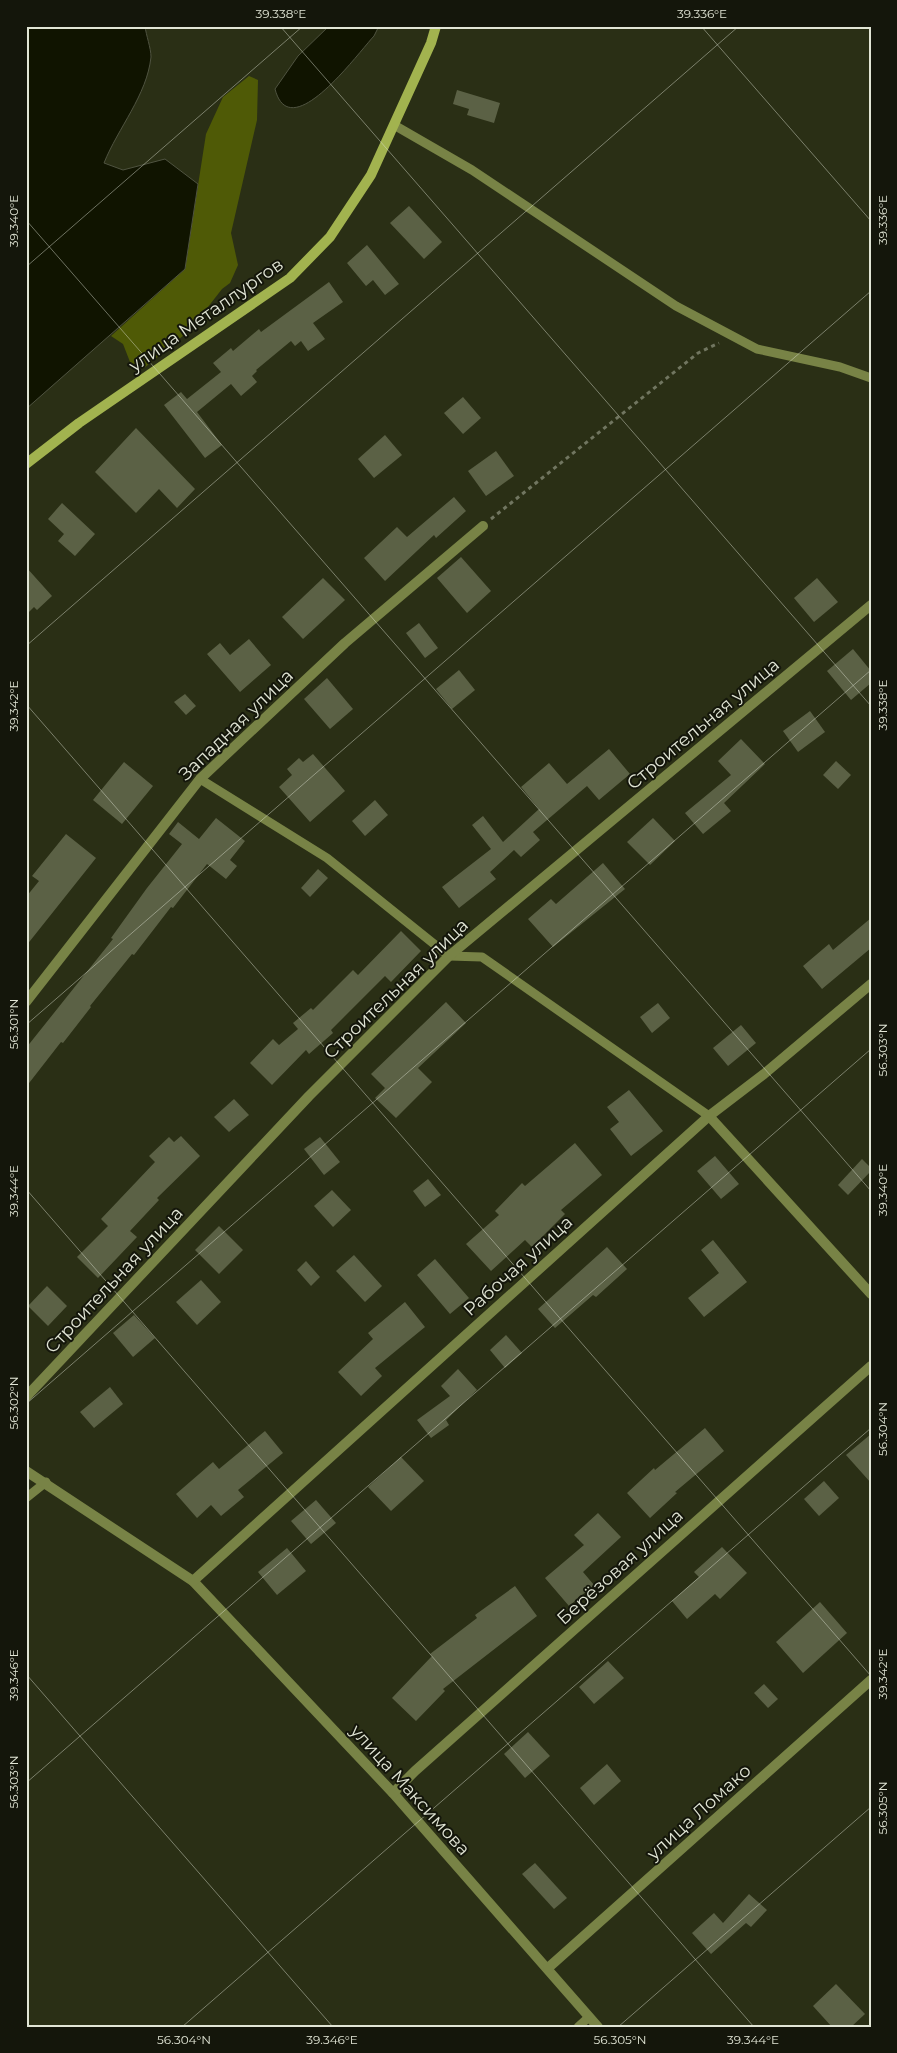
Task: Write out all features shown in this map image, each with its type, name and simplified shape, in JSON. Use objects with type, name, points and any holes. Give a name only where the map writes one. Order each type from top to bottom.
[{"type":"street","name":"улица Металлургов","points":[[26,464],[80,423],[290,278],[330,237],[371,175],[436,26]]},
{"type":"street","name":"Западная улица","points":[[26,1002],[200,778],[345,643],[482,526]]},
{"type":"street","name":"Строительная улица","points":[[26,1397],[309,1096],[449,956],[871,605]]},
{"type":"street","name":"Рабочая улица","points":[[193,1581],[709,1116],[764,1074],[871,984]]},
{"type":"street","points":[[709,1116],[871,1294]]},
{"type":"street","name":"Берёзовая улица","points":[[393,1793],[422,1764],[871,1366]]},
{"type":"street","name":"улица Максимова","points":[[26,1471],[46,1482],[193,1581],[393,1793],[598,2027]]},
{"type":"street","name":"улица Ломако","points":[[548,1968],[871,1680]]},
{"type":"lane","points":[[394,125],[472,170],[676,306],[757,350],[840,367],[871,378]]},
{"type":"lane","points":[[200,778],[327,858],[449,956],[482,957],[709,1116]]},
{"type":"lane","points":[[26,1498],[46,1482]]},
{"type":"lane","points":[[578,2027],[589,2017]]},
{"type":"path","points":[[482,526],[698,353],[732,336]]},
{"type":"green space","points":[[249,76],[258,80],[257,120],[231,233],[238,265],[230,283],[222,289],[190,330],[143,369],[132,367],[123,344],[111,336],[185,269],[206,134],[223,97]]},
{"type":"shaded area","points":[[26,26],[145,26],[151,57],[144,85],[104,163],[123,170],[165,159],[198,184],[185,269],[26,409]]},
{"type":"shaded area","points":[[329,26],[379,26],[374,36],[340,76],[324,91],[309,102],[295,108],[283,104],[275,89],[298,56]]},
{"type":"building","points":[[457,90],[500,103],[494,123],[467,115],[469,109],[453,104]]},
{"type":"building","points":[[409,206],[442,242],[424,259],[390,223]]},
{"type":"building","points":[[367,245],[399,284],[385,295],[373,280],[366,286],[347,263]]},
{"type":"building","points":[[329,282],[343,302],[313,323],[325,339],[308,351],[301,341],[295,346],[291,341],[256,370],[252,376],[257,382],[241,396],[231,384],[197,412],[222,445],[205,458],[164,405],[181,392],[187,399],[221,372],[213,363],[231,348],[233,351],[259,329],[261,332]]},
{"type":"building","points":[[463,397],[481,418],[463,434],[444,413]]},
{"type":"building","points":[[136,428],[195,489],[177,508],[159,489],[136,513],[95,472]]},
{"type":"building","points":[[385,435],[402,455],[374,478],[358,459]]},
{"type":"building","points":[[496,451],[514,476],[486,496],[468,471]]},
{"type":"building","points":[[454,497],[466,511],[436,538],[434,535],[385,581],[364,558],[397,527],[407,537]]},
{"type":"building","points":[[62,503],[95,534],[75,556],[58,541],[64,534],[48,519]]},
{"type":"building","points":[[461,557],[491,591],[467,613],[437,578]]},
{"type":"building","points":[[26,567],[52,596],[37,610],[34,607],[26,615]]},
{"type":"building","points":[[323,578],[345,600],[303,639],[282,617]]},
{"type":"building","points":[[817,578],[838,602],[814,622],[794,598]]},
{"type":"building","points":[[419,623],[438,648],[425,658],[406,633]]},
{"type":"building","points":[[249,639],[271,665],[240,692],[207,654],[220,643],[230,655]]},
{"type":"building","points":[[853,649],[871,671],[871,683],[851,700],[827,671]]},
{"type":"building","points":[[459,670],[475,690],[452,709],[436,689]]},
{"type":"building","points":[[327,678],[353,709],[330,729],[304,699]]},
{"type":"building","points":[[185,694],[196,706],[186,715],[174,702]]},
{"type":"building","points":[[810,711],[825,732],[798,752],[783,731]]},
{"type":"building","points":[[741,739],[765,764],[724,803],[731,811],[703,834],[685,813],[731,775],[718,761]]},
{"type":"building","points":[[609,749],[630,774],[599,800],[587,786],[533,832],[540,840],[521,857],[514,850],[490,872],[496,879],[459,908],[442,887],[491,849],[472,825],[483,816],[503,842],[539,809],[521,787],[549,763],[567,784]]},
{"type":"building","points":[[313,754],[345,791],[310,822],[279,787],[292,775],[287,769],[299,758],[303,762]]},
{"type":"building","points":[[836,761],[851,775],[838,789],[823,775]]},
{"type":"building","points":[[124,762],[153,786],[122,824],[93,800]]},
{"type":"building","points":[[375,800],[388,815],[365,836],[352,821]]},
{"type":"building","points":[[216,818],[245,841],[230,860],[237,866],[226,879],[207,864],[134,955],[132,954],[63,1043],[61,1042],[26,1087],[26,1048],[113,939],[111,938],[147,888],[182,844],[169,834],[178,822],[199,839]]},
{"type":"building","points":[[653,818],[675,841],[650,865],[627,842]]},
{"type":"building","points":[[66,834],[96,858],[26,946],[26,897],[39,881],[32,876]]},
{"type":"building","points":[[603,863],[625,889],[553,947],[528,919],[551,899],[556,904]]},
{"type":"building","points":[[318,869],[328,878],[310,897],[301,888]]},
{"type":"building","points":[[871,918],[871,948],[822,989],[803,966],[829,944],[833,950]]},
{"type":"building","points":[[401,931],[421,951],[391,982],[385,976],[331,1030],[333,1033],[309,1054],[306,1050],[272,1085],[250,1063],[273,1039],[279,1045],[298,1029],[293,1023],[311,1008],[313,1010],[353,970],[358,975]]},
{"type":"building","points":[[446,1002],[466,1023],[418,1068],[432,1082],[396,1118],[375,1098],[385,1088],[371,1074]]},
{"type":"building","points":[[658,1003],[670,1018],[652,1033],[640,1017]]},
{"type":"building","points":[[741,1025],[756,1043],[728,1066],[713,1048]]},
{"type":"building","points":[[629,1090],[663,1131],[631,1156],[610,1129],[619,1122],[607,1107]]},
{"type":"building","points":[[234,1099],[249,1115],[229,1132],[214,1117]]},
{"type":"building","points":[[181,1136],[200,1156],[157,1198],[159,1200],[130,1231],[137,1237],[98,1278],[77,1257],[108,1226],[101,1219],[155,1162],[149,1156],[169,1137],[174,1142]]},
{"type":"building","points":[[320,1137],[340,1162],[324,1175],[304,1149]]},
{"type":"building","points":[[575,1143],[602,1175],[561,1210],[565,1214],[532,1247],[525,1240],[491,1271],[466,1244],[499,1215],[495,1211],[522,1183],[525,1186]]},
{"type":"building","points":[[715,1156],[739,1184],[721,1199],[697,1171]]},
{"type":"building","points":[[862,1159],[871,1168],[871,1171],[848,1195],[838,1185]]},
{"type":"building","points":[[428,1179],[441,1195],[425,1207],[413,1191]]},
{"type":"building","points":[[332,1190],[351,1210],[333,1227],[314,1206]]},
{"type":"building","points":[[219,1226],[243,1250],[219,1274],[195,1250]]},
{"type":"building","points":[[713,1240],[747,1282],[704,1317],[688,1298],[719,1273],[701,1250]]},
{"type":"building","points":[[607,1247],[627,1269],[596,1297],[593,1295],[555,1328],[538,1309]]},
{"type":"building","points":[[354,1255],[382,1286],[365,1302],[336,1271]]},
{"type":"building","points":[[435,1259],[469,1298],[450,1314],[417,1275]]},
{"type":"building","points":[[306,1261],[320,1277],[311,1286],[297,1270]]},
{"type":"building","points":[[201,1280],[221,1302],[197,1325],[176,1302]]},
{"type":"building","points":[[47,1286],[67,1306],[48,1326],[28,1306]]},
{"type":"building","points":[[405,1302],[425,1327],[375,1368],[382,1376],[361,1396],[338,1372],[373,1339],[368,1333]]},
{"type":"building","points":[[134,1315],[155,1338],[133,1357],[113,1333]]},
{"type":"building","points":[[506,1335],[522,1353],[505,1368],[490,1350]]},
{"type":"building","points":[[458,1369],[477,1390],[446,1420],[449,1425],[431,1438],[417,1420],[450,1396],[441,1386]]},
{"type":"building","points":[[110,1387],[123,1404],[94,1428],[80,1412]]},
{"type":"building","points":[[705,1428],[724,1451],[675,1492],[677,1493],[650,1518],[627,1493],[654,1468],[655,1470]]},
{"type":"building","points":[[265,1431],[283,1453],[238,1490],[244,1497],[221,1516],[211,1505],[197,1518],[176,1494],[213,1462],[219,1469]]},
{"type":"building","points":[[871,1434],[871,1483],[846,1455]]},
{"type":"building","points":[[401,1457],[424,1481],[391,1511],[368,1487]]},
{"type":"building","points":[[824,1481],[839,1498],[819,1516],[804,1499]]},
{"type":"building","points":[[316,1500],[336,1523],[311,1544],[291,1521]]},
{"type":"building","points":[[598,1513],[621,1537],[583,1572],[594,1585],[569,1606],[545,1578],[584,1545],[574,1535]]},
{"type":"building","points":[[722,1547],[747,1573],[720,1599],[715,1594],[687,1619],[672,1601],[699,1577],[694,1572]]},
{"type":"building","points":[[287,1548],[306,1571],[277,1595],[258,1572]]},
{"type":"building","points":[[515,1586],[537,1616],[443,1689],[445,1691],[416,1721],[392,1698],[432,1656],[430,1654],[477,1618],[475,1615]]},
{"type":"building","points":[[820,1602],[847,1633],[803,1673],[776,1642]]},
{"type":"building","points":[[608,1661],[624,1678],[594,1704],[579,1687]]},
{"type":"building","points":[[764,1684],[778,1699],[768,1708],[754,1693]]},
{"type":"building","points":[[528,1732],[550,1756],[525,1778],[504,1754]]},
{"type":"building","points":[[607,1764],[621,1781],[594,1805],[580,1788]]},
{"type":"building","points":[[535,1863],[567,1898],[554,1909],[522,1874]]},
{"type":"building","points":[[749,1894],[767,1910],[751,1927],[746,1923],[711,1954],[692,1933],[714,1913],[723,1923]]},
{"type":"building","points":[[836,1984],[865,2014],[851,2027],[832,2027],[813,2006]]}]
